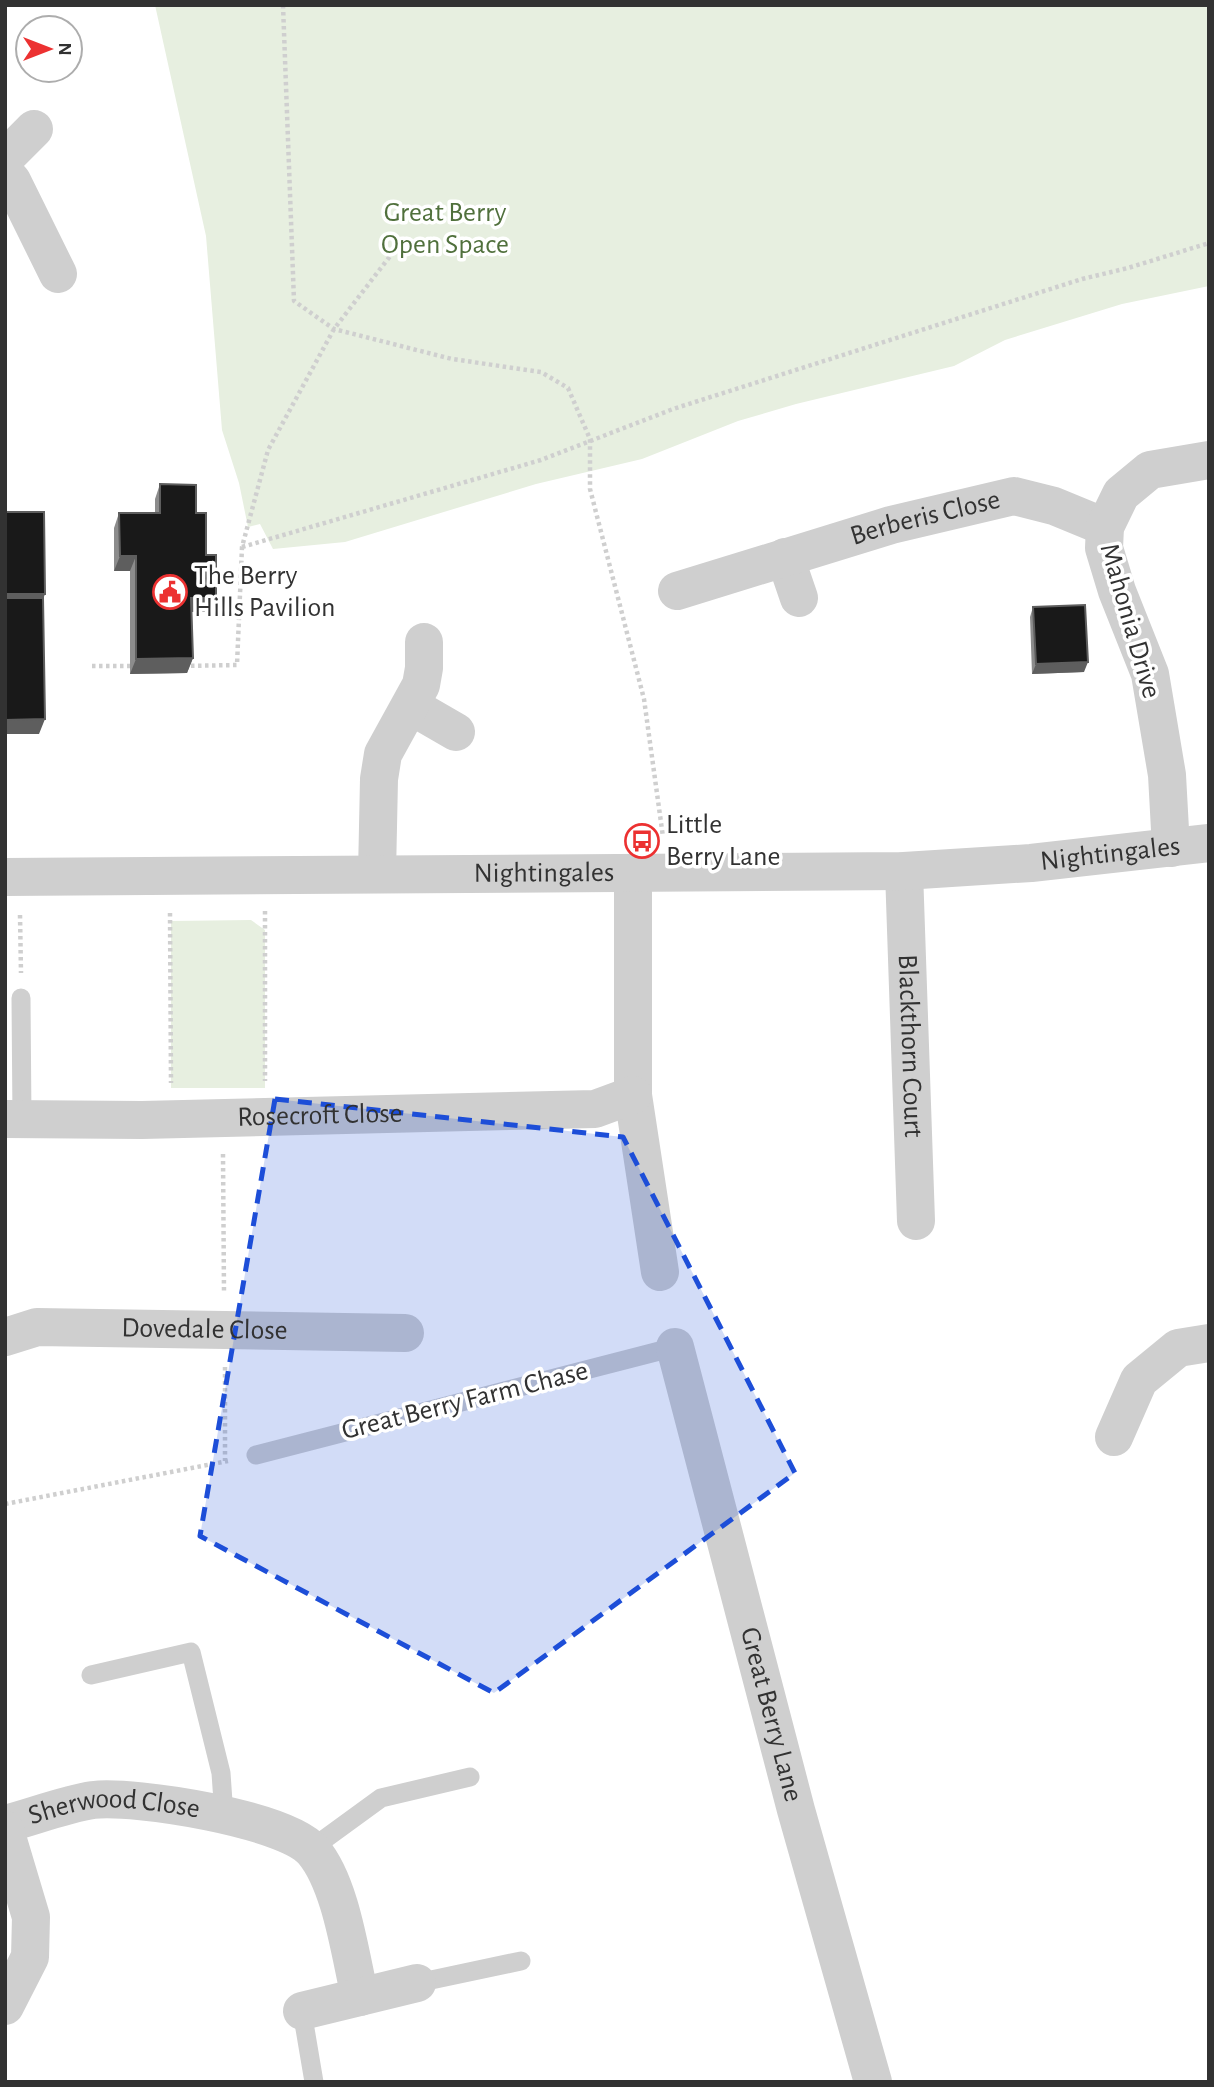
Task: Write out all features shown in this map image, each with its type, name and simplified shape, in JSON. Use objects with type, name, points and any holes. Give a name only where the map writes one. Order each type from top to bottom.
[{"type":"street","points":[[5,158],[34,129]]},
{"type":"street","points":[[5,173],[12,181],[58,274]]},
{"type":"street","name":"Mahonia Drive","points":[[1171,848],[1167,775],[1150,674],[1104,548],[1105,527],[1121,494],[1150,470],[1209,460]]},
{"type":"street","name":"Berberis Close","points":[[677,590],[891,525],[1014,496],[1054,506],[1105,527]]},
{"type":"street","points":[[785,557],[799,598]]},
{"type":"street","points":[[377,874],[379,779],[383,754],[421,685],[424,642]]},
{"type":"street","points":[[411,706],[456,732]]},
{"type":"street","name":"Nightingales","points":[[12,877],[904,871],[1031,863],[1209,843]]},
{"type":"street","name":"Blackthorn Court","points":[[904,871],[916,1221]]},
{"type":"street","points":[[651,873],[633,1095],[660,1272]]},
{"type":"street","name":"Rosecroft Close","points":[[13,1119],[173,1119],[595,1109],[633,1095]]},
{"type":"street","name":"Dovedale Close","points":[[5,1337],[37,1327],[405,1333]]},
{"type":"street","points":[[1114,1437],[1139,1380],[1178,1348],[1209,1343]]},
{"type":"street","name":"Great Berry Lane","points":[[675,1347],[796,1810],[873,2082]]},
{"type":"street","name":"Sherwood Close","points":[[5,1824],[93,1800],[155,1803],[273,1828],[312,1849],[330,1876],[360,1997]]},
{"type":"street","points":[[5,1830],[31,1917],[30,1957],[5,2006]]},
{"type":"street","points":[[302,2011],[418,1983]]},
{"type":"lane","points":[[13,1119],[21,998]]},
{"type":"lane","name":"Great Berry Farm Chase","points":[[256,1455],[675,1347]]},
{"type":"lane","name":"Sherwood Close","points":[[92,1675],[191,1652],[220,1773],[224,1816]]},
{"type":"lane","points":[[312,1849],[381,1798],[470,1777]]},
{"type":"lane","points":[[418,1983],[520,1961]]},
{"type":"lane","points":[[302,2011],[314,2082]]},
{"type":"path","points":[[283,5],[294,301],[334,329],[452,359],[541,372],[568,388],[590,439],[590,489],[644,699],[651,873]]},
{"type":"path","points":[[242,547],[541,460],[673,409],[1082,279],[1209,243]]},
{"type":"path","points":[[179,666],[237,665],[242,547],[268,450],[334,329],[394,251]]},
{"type":"path","points":[[92,666],[142,666]]},
{"type":"path","points":[[170,876],[173,1119]]},
{"type":"path","points":[[12,877],[21,998]]},
{"type":"path","points":[[265,902],[265,1088],[268,1117]]},
{"type":"path","points":[[222,1118],[225,1461]]},
{"type":"path","points":[[5,1504],[256,1455]]},
{"type":"highlighted area","points":[[275,1099],[623,1137],[795,1473],[494,1693],[200,1536]]},
{"type":"green space","name":"Great Berry Open Space","points":[[155,5],[1209,5],[1209,286],[1122,304],[1005,340],[954,366],[796,404],[738,421],[642,459],[536,484],[345,542],[273,549],[260,524],[248,527],[239,483],[222,430],[206,236]]},
{"type":"green space","points":[[251,920],[265,930],[265,1088],[171,1088],[171,921]]},
{"type":"building","name":"The Berry Hills Pavilion","points":[[160,484],[196,485],[196,513],[206,513],[206,555],[216,555],[216,598],[191,598],[193,658],[136,659],[136,556],[120,556],[119,513],[160,513]]},
{"type":"building","points":[[5,512],[44,512],[45,594],[5,594]]},
{"type":"building","points":[[5,598],[43,598],[45,719],[5,720]]},
{"type":"building","points":[[1085,605],[1088,662],[1036,664],[1033,607]]},
{"type":"place","name":"The Berry Hills Pavilion","points":[[170,592]]},
{"type":"place","name":"Little Berry Lane","points":[[642,841]]}]
